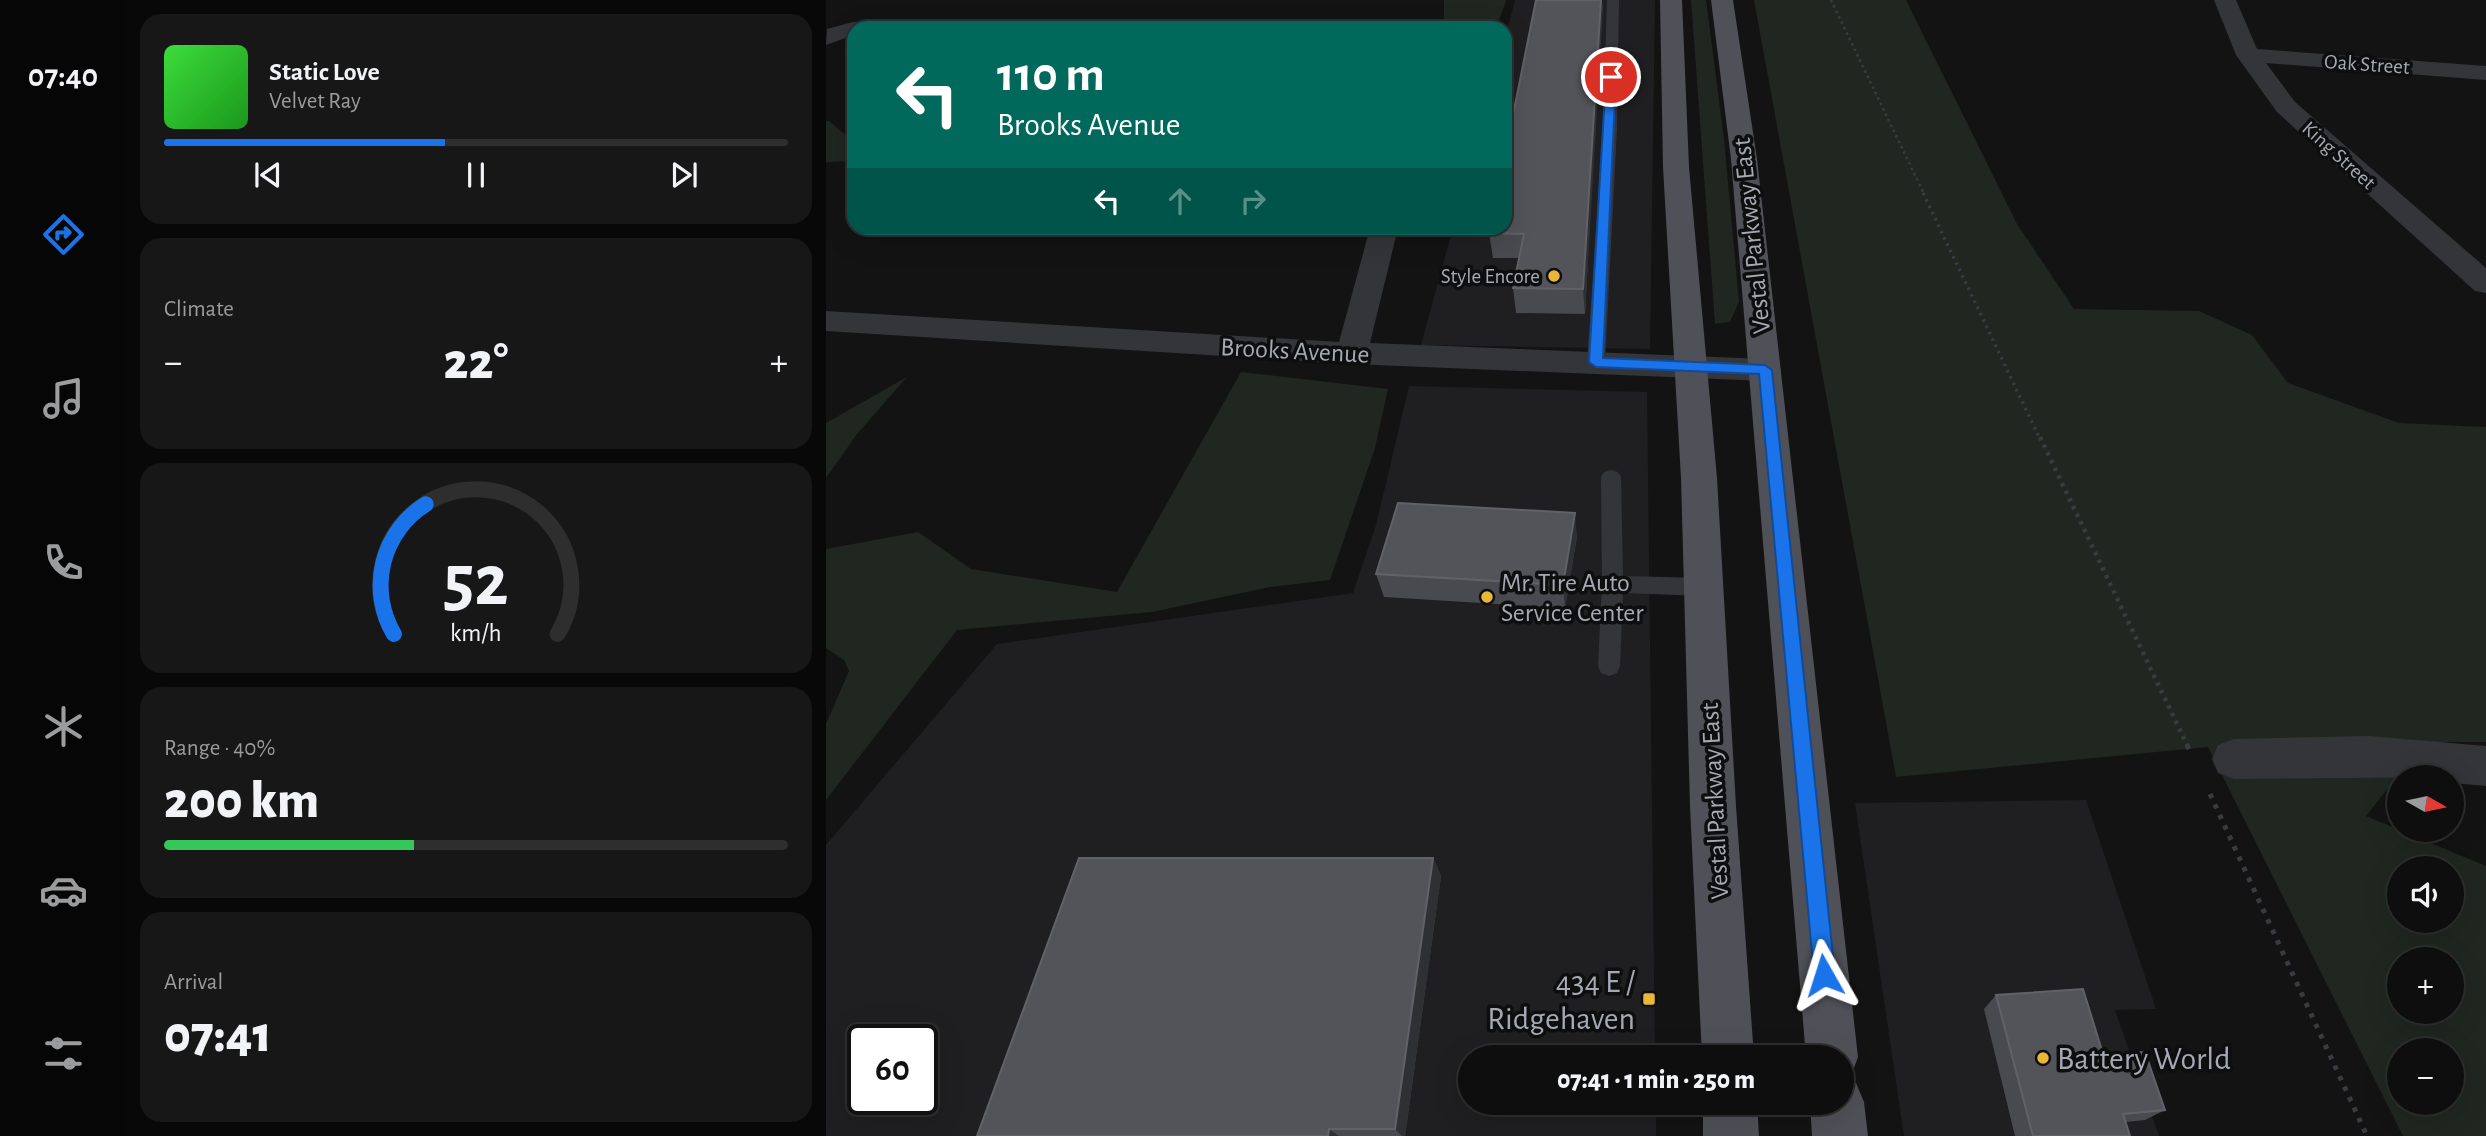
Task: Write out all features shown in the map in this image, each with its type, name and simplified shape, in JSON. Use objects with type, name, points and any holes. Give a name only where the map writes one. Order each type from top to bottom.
[{"type":"main road","name":"Vestal Parkway East","points":[[1671,0],[1676,167],[1699,478],[1702,587],[1727,1045]]},
{"type":"main road","name":"Vestal Parkway East","points":[[1722,0],[1744,159],[1831,1045]]},
{"type":"main road","points":[[1730,1115],[1731,1136]]},
{"type":"main road","points":[[1838,1115],[1840,1136]]},
{"type":"street","name":"King Street","points":[[2225,0],[2248,55],[2286,107],[2486,284]]},
{"type":"street","points":[[826,38],[847,28]]},
{"type":"street","name":"Oak Street","points":[[2248,55],[2486,73]]},
{"type":"street","points":[[1352,353],[1382,235]]},
{"type":"street","name":"Brooks Avenue","points":[[826,321],[1352,353],[1765,370]]},
{"type":"street","points":[[2212,770],[2369,756],[2486,766]]},
{"type":"lane","points":[[1596,362],[1610,129],[1613,0]]},
{"type":"lane","points":[[1609,666],[1613,584],[1612,477]]},
{"type":"lane","points":[[1613,584],[1702,587]]},
{"type":"path","points":[[1831,0],[2212,770],[2367,1136]]},
{"type":"shaded area","points":[[1444,0],[1506,0],[1499,21],[1444,21]]},
{"type":"shaded area","points":[[1515,0],[1655,0],[1650,349],[1421,345],[1451,235],[1512,235],[1512,21],[1509,21]]},
{"type":"shaded area","points":[[1691,0],[1706,0],[1724,139],[1739,302],[1730,322],[1715,324]]},
{"type":"shaded area","points":[[1754,0],[1906,0],[2017,224],[2074,309],[2199,311],[2252,335],[2288,383],[2399,423],[2486,427],[2486,742],[2425,742],[2407,765],[2387,765],[2387,790],[2366,816],[2387,825],[2387,842],[2428,842],[2462,856],[2387,856],[2387,933],[2464,933],[2464,857],[2486,866],[2486,1136],[2403,1136],[2392,1115],[2464,1115],[2464,1038],[2387,1038],[2387,1104],[2208,747],[1896,777]]},
{"type":"shaded area","points":[[826,121],[829,121],[847,136],[847,161],[826,162]]},
{"type":"shaded area","points":[[1241,372],[1388,389],[1375,448],[1330,580],[1270,587],[1152,612],[957,630],[826,800],[826,724],[849,671],[844,660],[826,648],[826,549],[918,532],[971,569],[1117,592]]},
{"type":"shaded area","points":[[907,377],[857,434],[826,478],[826,423]]},
{"type":"shaded area","points":[[1409,386],[1647,392],[1655,1045],[1458,1045],[1458,1115],[1656,1115],[1656,1136],[826,1136],[826,845],[997,644],[1353,593],[1376,525]]},
{"type":"shaded area","points":[[2086,800],[2156,1009],[2115,1010],[2159,1136],[1904,1136],[1855,803]]},
{"type":"building","points":[[1536,0],[1601,0],[1583,289],[1513,288],[1524,234],[1512,234],[1512,120]]},
{"type":"building","points":[[1398,503],[1575,513],[1563,585],[1376,574]]},
{"type":"building","points":[[1079,858],[1433,858],[1395,1129],[1329,1129],[1328,1136],[977,1136]]},
{"type":"building","points":[[2083,989],[2103,1054],[2145,1052],[2165,1110],[2123,1114],[2130,1136],[2033,1136],[1996,995]]},
{"type":"place","name":"Style Encore","points":[[1554,276]]},
{"type":"place","name":"Mr. Tire Auto Service Center","points":[[1487,597]]},
{"type":"place","name":"434 E / Ridgehaven","points":[[1649,999]]},
{"type":"place","name":"Battery World","points":[[2043,1058]]},
{"type":"route","points":[[1611,77],[1596,362],[1765,370],[1824,975]]}]
